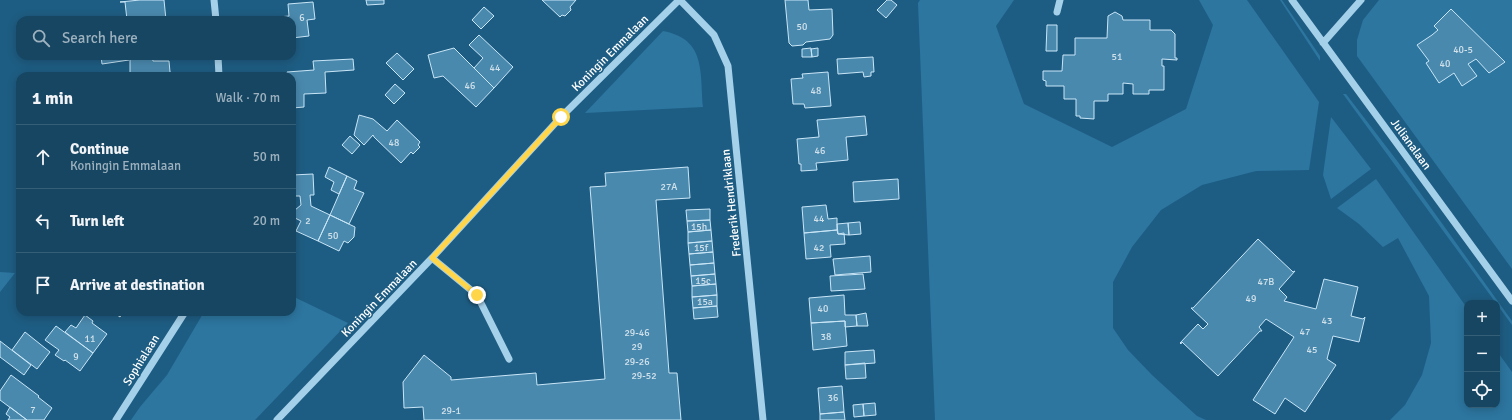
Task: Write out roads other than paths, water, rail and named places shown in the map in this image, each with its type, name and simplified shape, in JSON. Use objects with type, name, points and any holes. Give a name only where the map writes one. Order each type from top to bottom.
[{"type":"street","points":[[214,0],[216,16]]},
{"type":"street","name":"Koningin Emmalaan","points":[[277,420],[432,258],[561,117],[680,0]]},
{"type":"street","name":"Frederik Hendriklaan","points":[[680,0],[714,35],[728,66],[763,420]]},
{"type":"street","points":[[1057,12],[1060,0]]},
{"type":"street","name":"Julianalaan","points":[[1292,0],[1512,301]]},
{"type":"street","points":[[1323,43],[1361,0]]},
{"type":"street","points":[[218,60],[219,72]]},
{"type":"street","points":[[432,258],[477,295],[509,360]]},
{"type":"street","name":"Sophialaan","points":[[116,420],[181,316]]}]
